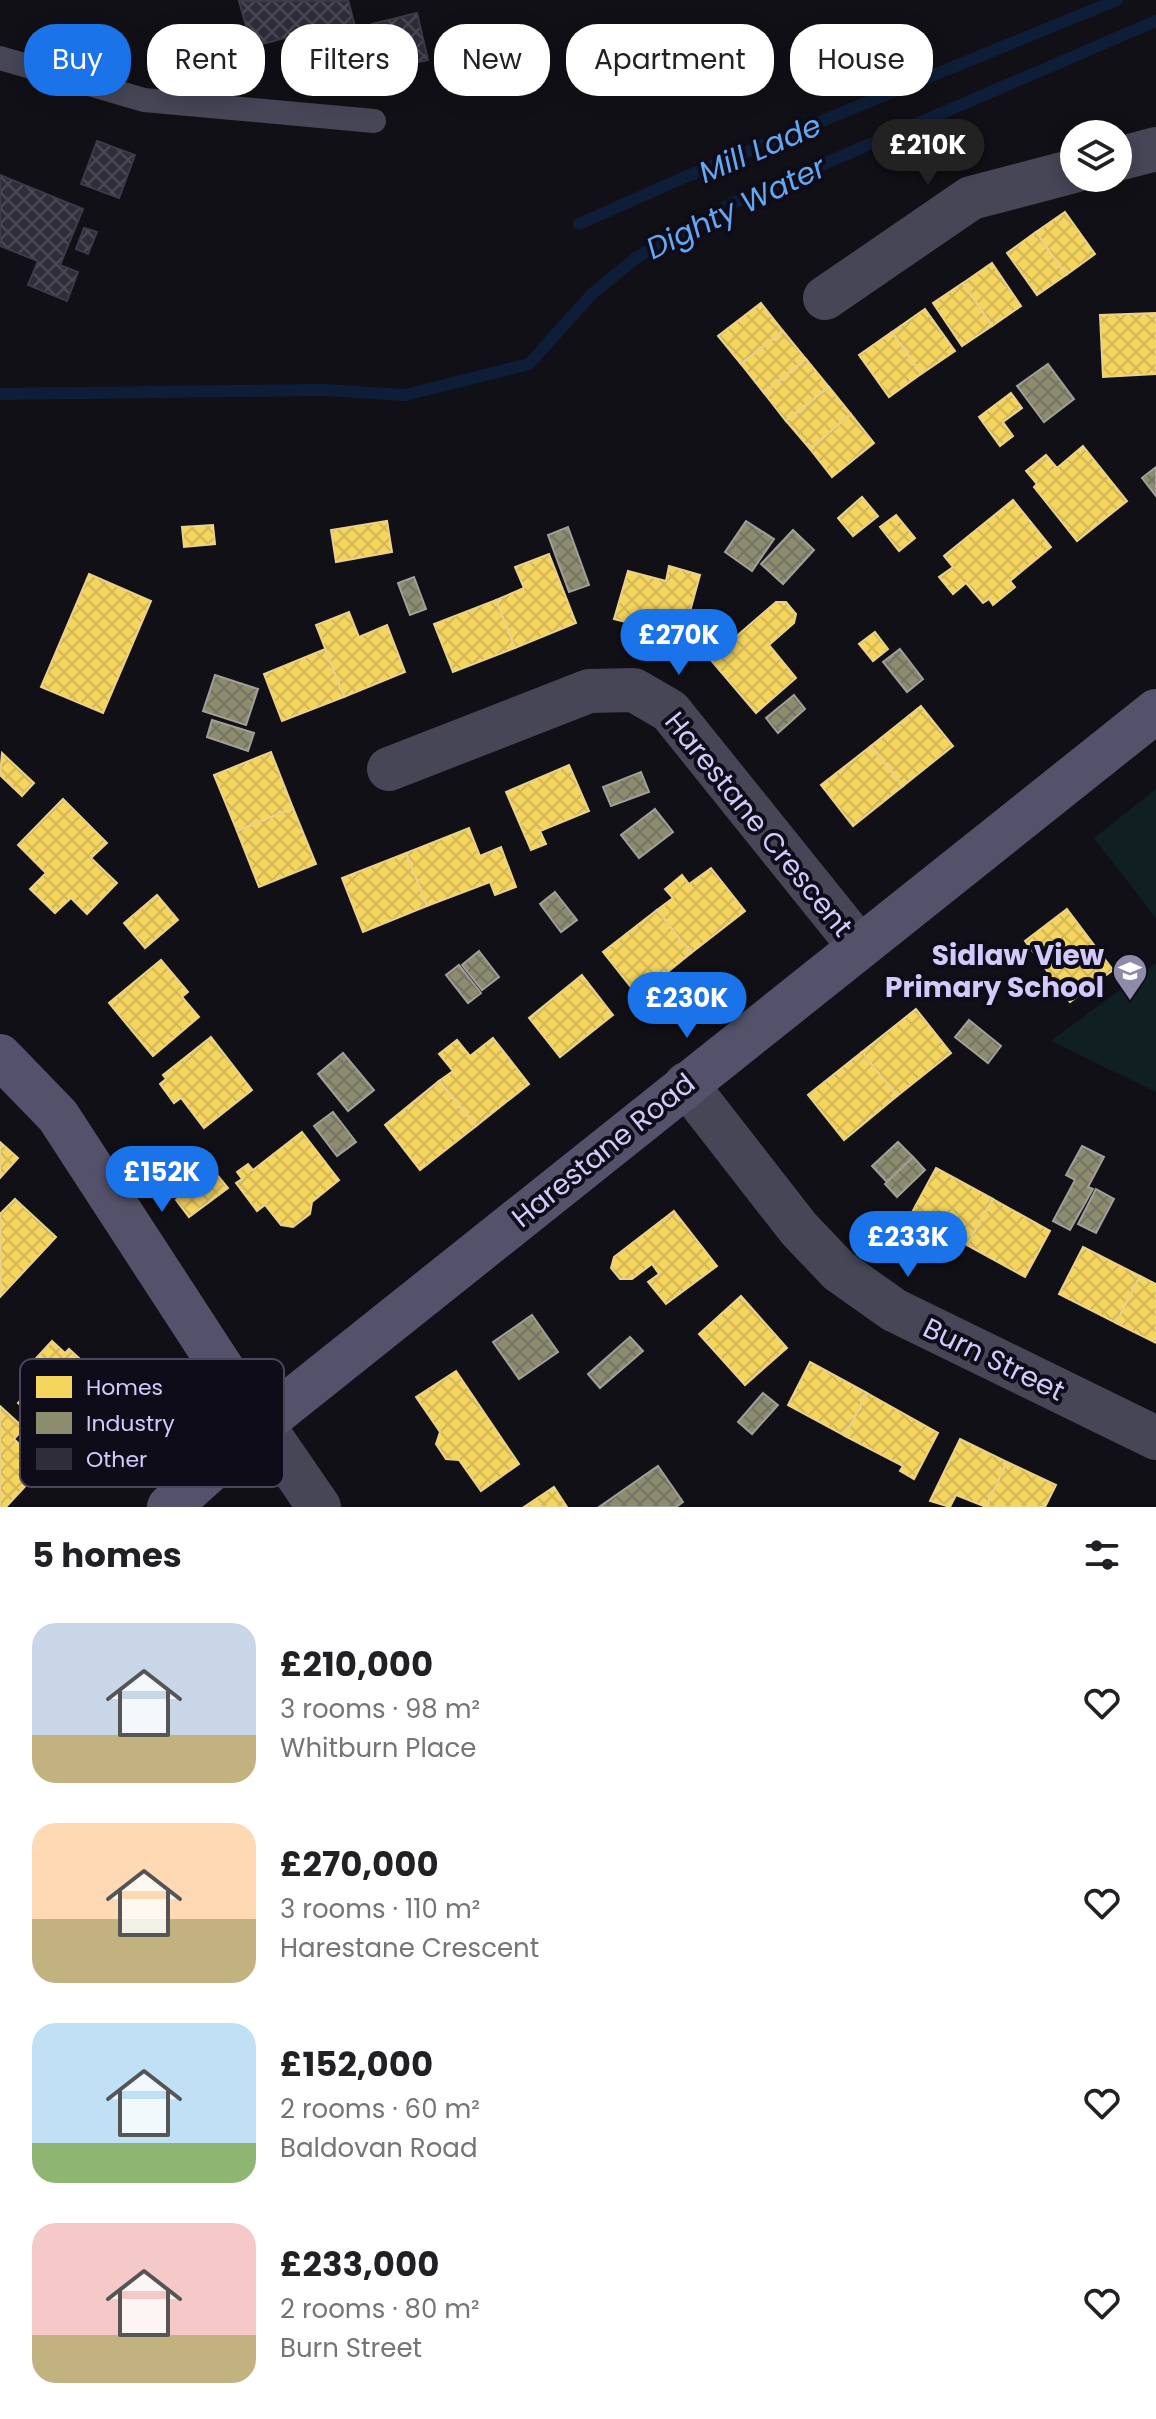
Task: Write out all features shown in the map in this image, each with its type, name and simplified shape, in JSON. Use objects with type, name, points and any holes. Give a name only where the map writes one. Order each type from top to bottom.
[{"type":"street","points":[[1132,155],[1156,149]]},
{"type":"street","points":[[825,298],[971,198],[1060,175]]},
{"type":"street","name":"Harestane Crescent","points":[[389,769],[589,691],[634,690],[670,711],[859,946]]},
{"type":"street","name":"Harestane Road","points":[[284,1406],[1156,711]]},
{"type":"street","points":[[0,1056],[58,1116],[216,1359]]},
{"type":"street","name":"Burn Street","points":[[686,1084],[799,1229],[839,1271],[894,1310],[1156,1438]]},
{"type":"street","points":[[284,1456],[319,1507]]},
{"type":"street","name":"Harestane Road","points":[[169,1507],[191,1487]]},
{"type":"lane","points":[[0,58],[144,100],[374,121]]},
{"type":"shaded area","name":"Sidlaw View Primary School","points":[[1156,789],[1156,918],[1094,838]]},
{"type":"shaded area","name":"Sidlaw View Primary School","points":[[1156,963],[1156,1092],[1051,1041]]},
{"type":"building: Homes","points":[[1065,212],[1095,254],[1066,275],[1036,232]]},
{"type":"building: Homes","points":[[1036,232],[1066,275],[1037,295],[1007,253]]},
{"type":"building: Homes","points":[[992,263],[1021,306],[992,326],[963,283]]},
{"type":"building: Homes","points":[[963,283],[992,326],[962,346],[933,303]]},
{"type":"building: Homes","points":[[761,303],[783,331],[741,364],[718,336]]},
{"type":"building: Homes","points":[[925,309],[955,351],[921,374],[892,332]]},
{"type":"building: Homes","points":[[1156,313],[1156,374],[1103,377],[1100,315]]},
{"type":"building: Homes","points":[[783,331],[806,359],[764,393],[741,364]]},
{"type":"building: Homes","points":[[892,332],[921,374],[889,397],[859,355]]},
{"type":"building: Homes","points":[[806,359],[829,387],[786,421],[764,393]]},
{"type":"building: Homes","points":[[829,387],[851,414],[810,449],[786,421]]},
{"type":"building: Homes","points":[[1011,393],[1022,408],[1003,422],[1013,436],[1000,446],[979,417]]},
{"type":"building: Homes","points":[[851,414],[874,443],[832,477],[810,449]]},
{"type":"building: Homes","points":[[1083,446],[1127,501],[1077,541],[1034,487],[1037,484],[1026,471],[1046,455],[1057,468]]},
{"type":"building: Homes","points":[[862,497],[878,516],[853,536],[838,518]]},
{"type":"building: Homes","points":[[1013,500],[1051,547],[1010,581],[1015,587],[993,605],[989,599],[983,603],[966,583],[953,594],[939,577],[953,567],[944,556]]},
{"type":"building: Homes","points":[[896,515],[915,538],[899,551],[880,527]]},
{"type":"building: Homes","points":[[387,521],[392,552],[336,562],[331,530]]},
{"type":"building: Homes","points":[[213,525],[215,544],[184,547],[182,527]]},
{"type":"building: Homes","points":[[549,554],[576,623],[515,648],[496,600],[524,588],[515,567]]},
{"type":"building: Homes","points":[[669,566],[700,575],[683,637],[614,619],[628,571],[666,581]]},
{"type":"building: Homes","points":[[89,574],[151,601],[103,713],[41,687]]},
{"type":"building: Homes","points":[[496,600],[515,648],[453,672],[434,624]]},
{"type":"building: Homes","points":[[776,602],[786,602],[796,614],[794,623],[769,645],[796,678],[756,713],[710,659]]},
{"type":"building: Homes","points":[[349,612],[359,637],[387,625],[405,672],[344,697],[316,625]]},
{"type":"building: Homes","points":[[875,632],[888,649],[873,661],[859,644]]},
{"type":"building: Homes","points":[[325,649],[344,697],[282,721],[264,674]]},
{"type":"building: Homes","points":[[921,706],[953,746],[903,786],[871,746]]},
{"type":"building: Homes","points":[[871,746],[903,786],[853,826],[821,785]]},
{"type":"building: Homes","points":[[271,752],[293,808],[237,831],[214,775]]},
{"type":"building: Homes","points":[[2,753],[34,783],[22,796],[0,775]]},
{"type":"building: Homes","points":[[569,765],[589,811],[540,831],[546,844],[531,850],[506,792]]},
{"type":"building: Homes","points":[[63,799],[107,843],[91,858],[117,883],[87,914],[71,898],[55,913],[30,889],[46,873],[18,845]]},
{"type":"building: Homes","points":[[293,808],[316,864],[259,887],[237,831]]},
{"type":"building: Homes","points":[[469,828],[480,856],[501,847],[516,887],[495,895],[490,882],[427,906],[406,853]]},
{"type":"building: Homes","points":[[406,853],[427,906],[363,932],[342,878]]},
{"type":"building: Homes","points":[[711,868],[745,911],[691,953],[657,910],[673,898],[665,889],[682,875],[689,884]]},
{"type":"building: Homes","points":[[157,895],[178,920],[145,948],[124,923]]},
{"type":"building: Homes","points":[[1067,909],[1113,970],[1070,1002],[1025,941]]},
{"type":"building: Homes","points":[[657,910],[691,953],[638,996],[603,952]]},
{"type":"building: Homes","points":[[161,960],[188,992],[182,997],[199,1017],[153,1056],[109,1003]]},
{"type":"building: Homes","points":[[582,975],[613,1015],[560,1057],[529,1018]]},
{"type":"building: Homes","points":[[916,1009],[951,1053],[897,1096],[862,1052]]},
{"type":"building: Homes","points":[[211,1037],[252,1090],[204,1128],[181,1098],[174,1103],[160,1084],[166,1079],[163,1075]]},
{"type":"building: Homes","points":[[493,1038],[529,1084],[476,1126],[439,1081],[453,1071],[439,1054],[457,1040],[470,1056]]},
{"type":"building: Homes","points":[[862,1052],[897,1096],[844,1140],[808,1095]]},
{"type":"building: Homes","points":[[439,1081],[476,1126],[420,1170],[385,1125]]},
{"type":"building: Homes","points":[[302,1132],[339,1180],[312,1202],[310,1214],[293,1227],[281,1225],[265,1205],[257,1211],[236,1183],[242,1179],[237,1172],[248,1164],[253,1170]]},
{"type":"building: Homes","points":[[0,1142],[18,1158],[0,1178]]},
{"type":"building: Homes","points":[[936,1168],[993,1199],[967,1245],[911,1214]]},
{"type":"building: Homes","points":[[214,1171],[228,1188],[189,1217],[176,1200]]},
{"type":"building: Homes","points":[[15,1199],[56,1237],[1,1296],[0,1214]]},
{"type":"building: Homes","points":[[993,1199],[1050,1231],[1025,1277],[967,1245]]},
{"type":"building: Homes","points":[[674,1211],[717,1266],[666,1304],[648,1282],[659,1274],[652,1264],[632,1279],[620,1279],[611,1268],[614,1257]]},
{"type":"building: Homes","points":[[1083,1247],[1140,1276],[1116,1323],[1059,1294]]},
{"type":"building: Homes","points":[[1140,1276],[1156,1284],[1156,1343],[1116,1323]]},
{"type":"building: Homes","points":[[741,1296],[787,1348],[745,1385],[699,1334]]},
{"type":"building: Homes","points":[[52,1341],[65,1353],[69,1349],[80,1359],[35,1359]]},
{"type":"building: Homes","points":[[810,1362],[867,1393],[845,1436],[788,1405]]},
{"type":"building: Homes","points":[[456,1371],[519,1464],[481,1491],[459,1460],[446,1459],[436,1444],[440,1432],[416,1397]]},
{"type":"building: Homes","points":[[867,1393],[938,1433],[914,1479],[900,1471],[903,1466],[845,1436]]},
{"type":"building: Homes","points":[[0,1406],[20,1424],[20,1432],[14,1439],[20,1445],[20,1487],[24,1487],[6,1507],[0,1507]]},
{"type":"building: Homes","points":[[960,1439],[1007,1462],[986,1507],[956,1495],[950,1507],[930,1501]]},
{"type":"building: Homes","points":[[1007,1462],[1056,1485],[1045,1507],[986,1507]]},
{"type":"building: Homes","points":[[554,1487],[567,1507],[524,1507]]},
{"type":"building: Industry","points":[[1048,364],[1074,399],[1044,422],[1017,386]]},
{"type":"building: Industry","points":[[1156,467],[1156,496],[1142,478]]},
{"type":"building: Industry","points":[[746,521],[774,539],[752,571],[725,552]]},
{"type":"building: Industry","points":[[568,527],[589,585],[569,592],[548,535]]},
{"type":"building: Industry","points":[[793,530],[814,550],[783,584],[761,564]]},
{"type":"building: Industry","points":[[414,577],[426,609],[410,615],[398,583]]},
{"type":"building: Industry","points":[[900,649],[923,679],[907,692],[883,662]]},
{"type":"building: Industry","points":[[215,675],[258,689],[246,725],[203,711]]},
{"type":"building: Industry","points":[[794,695],[805,709],[778,733],[766,718]]},
{"type":"building: Industry","points":[[212,720],[254,733],[248,751],[207,737]]},
{"type":"building: Industry","points":[[641,772],[649,792],[611,806],[603,787]]},
{"type":"building: Industry","points":[[655,809],[673,832],[639,858],[621,835]]},
{"type":"building: Industry","points":[[555,892],[577,920],[561,932],[540,904]]},
{"type":"building: Industry","points":[[479,951],[499,977],[482,990],[462,965]]},
{"type":"building: Industry","points":[[459,965],[481,993],[468,1003],[446,975]]},
{"type":"building: Industry","points":[[969,1020],[1001,1046],[988,1063],[955,1037]]},
{"type":"building: Industry","points":[[343,1053],[374,1090],[348,1111],[318,1074]]},
{"type":"building: Industry","points":[[333,1112],[356,1142],[337,1156],[314,1126]]},
{"type":"building: Industry","points":[[898,1142],[913,1157],[887,1182],[872,1166]]},
{"type":"building: Industry","points":[[1082,1146],[1104,1157],[1088,1187],[1093,1189],[1070,1230],[1053,1221],[1075,1180],[1066,1175]]},
{"type":"building: Industry","points":[[913,1157],[925,1170],[897,1197],[885,1184]]},
{"type":"building: Industry","points":[[1096,1189],[1114,1199],[1096,1233],[1078,1224]]},
{"type":"building: Industry","points":[[532,1315],[558,1352],[519,1379],[493,1342]]},
{"type":"building: Industry","points":[[630,1337],[643,1351],[600,1388],[588,1374]]},
{"type":"building: Industry","points":[[763,1393],[778,1405],[752,1434],[738,1422]]},
{"type":"building: Industry","points":[[658,1466],[683,1502],[676,1507],[599,1507]]},
{"type":"building: Other","points":[[348,0],[354,24],[281,24],[281,39],[265,43],[265,24],[246,24],[239,1]]},
{"type":"building: Other","points":[[417,13],[428,60],[418,62],[418,24],[372,24]]},
{"type":"building: Other","points":[[97,141],[135,155],[119,198],[81,184]]},
{"type":"building: Other","points":[[0,175],[83,209],[60,265],[78,272],[67,301],[28,285],[38,261],[0,246]]},
{"type":"building: Other","points":[[84,228],[97,232],[88,254],[76,249]]},
{"type":"waterway","name":"Mill Lade","points":[[579,224],[685,177],[1117,0]]},
{"type":"waterway","name":"Dighty Water","points":[[0,394],[324,390],[405,395],[529,364],[592,294],[636,258],[733,203],[1156,21]]},
{"type":"place","name":"Sidlaw View Primary School","points":[[1130,1002]]}]
